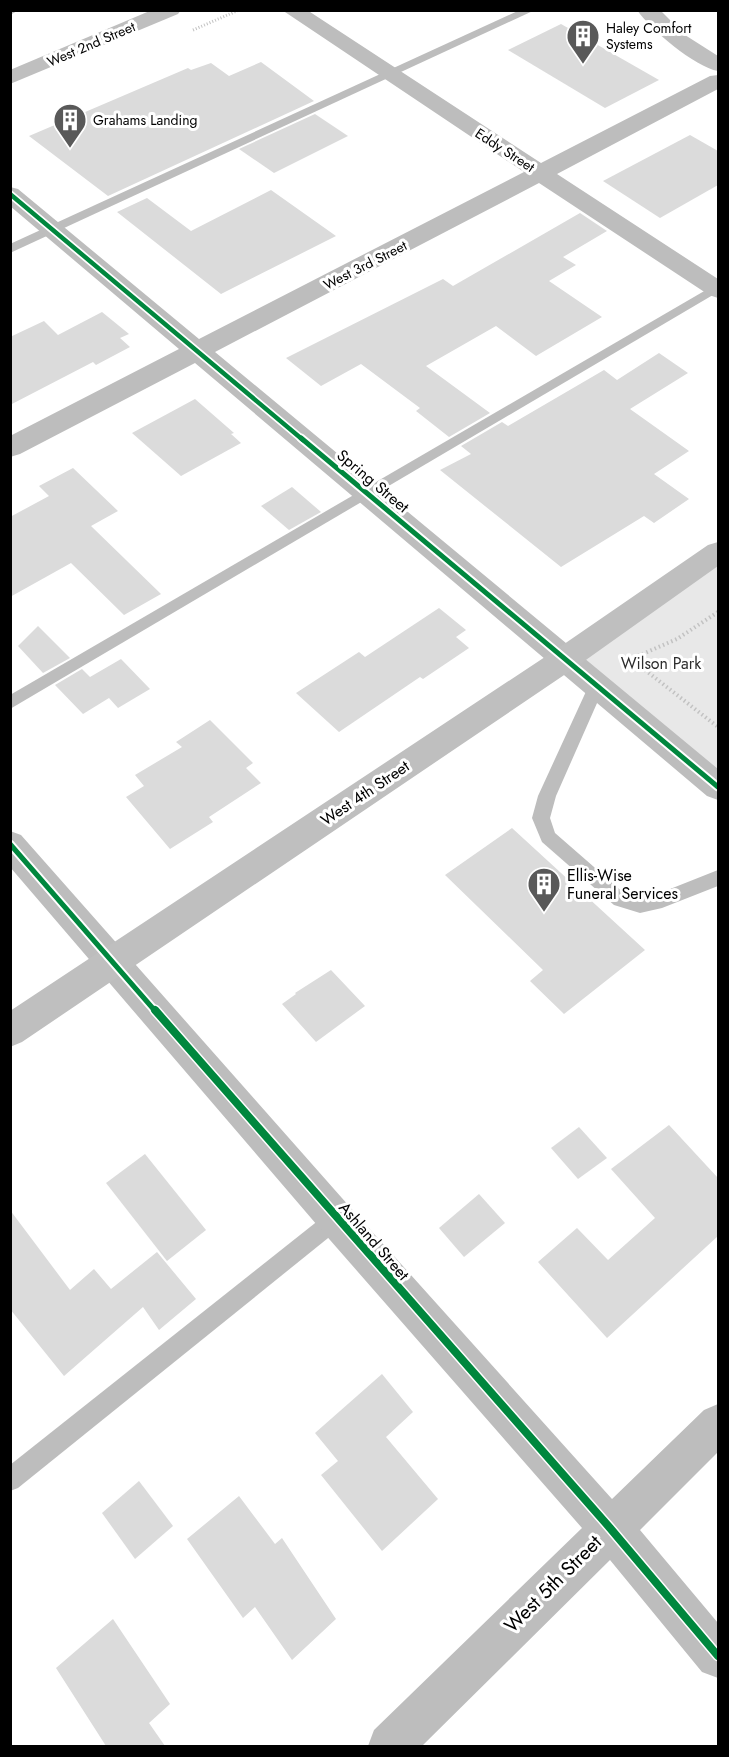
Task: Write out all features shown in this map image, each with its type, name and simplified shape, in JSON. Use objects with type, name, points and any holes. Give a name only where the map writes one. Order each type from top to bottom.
[{"type":"street","name":"West 2nd Street","points":[[10,78],[171,10]]},
{"type":"street","name":"Eddy Street","points":[[291,10],[718,288]]},
{"type":"street","points":[[646,10],[678,39],[718,65]]},
{"type":"street","name":"West 3rd Street","points":[[10,448],[718,81]]},
{"type":"street","name":"Spring Street","points":[[10,194],[718,787]]},
{"type":"street","name":"West 4th Street","points":[[10,1031],[565,659],[718,552]]},
{"type":"street","name":"Ashland Street","points":[[10,844],[336,1219],[610,1528],[718,1656]]},
{"type":"street","name":"West 5th Street","points":[[390,1746],[718,1424]]},
{"type":"lane","points":[[10,249],[530,10]]},
{"type":"lane","points":[[10,703],[718,288]]},
{"type":"lane","points":[[597,686],[547,795],[541,818],[548,837],[620,900],[640,905],[662,900],[718,878]]},
{"type":"lane","points":[[10,1480],[336,1219]]},
{"type":"path","points":[[718,612],[677,641],[656,652],[631,659],[718,727]]},
{"type":"green space","name":"Wilson Park","points":[[718,552],[718,787],[565,659]]},
{"type":"building","name":"Haley Comfort Systems","points":[[561,24],[659,80],[605,108],[508,50]]},
{"type":"building","points":[[261,62],[314,101],[108,196],[29,136],[188,68],[191,70],[211,63],[229,76]]},
{"type":"building","points":[[315,114],[348,136],[274,173],[239,149]]},
{"type":"building","points":[[690,135],[718,151],[718,185],[660,218],[603,181]]},
{"type":"building","points":[[271,190],[336,236],[221,294],[117,212],[147,198],[191,231]]},
{"type":"building","points":[[580,213],[607,231],[563,257],[576,265],[549,281],[602,317],[536,356],[496,326],[426,366],[490,413],[449,437],[416,411],[420,408],[361,364],[321,386],[286,358],[443,279],[453,286]]},
{"type":"building","points":[[102,312],[129,334],[120,338],[130,347],[96,365],[93,362],[10,405],[10,337],[44,321],[58,335]]},
{"type":"building","points":[[659,353],[688,373],[630,409],[689,451],[654,474],[689,499],[654,523],[644,516],[561,567],[440,470],[471,454],[461,446],[502,422],[508,426],[604,370],[617,380]]},
{"type":"building","points":[[195,399],[234,433],[231,434],[241,443],[181,476],[132,433]]},
{"type":"building","points":[[73,468],[118,511],[91,526],[161,594],[124,615],[71,563],[10,597],[10,517],[49,496],[39,486]]},
{"type":"building","points":[[292,487],[321,512],[289,530],[261,506]]},
{"type":"building","points":[[439,608],[466,630],[456,637],[469,648],[423,679],[420,677],[339,732],[296,693],[359,652],[365,657]]},
{"type":"building","points":[[38,626],[70,658],[43,673],[18,646]]},
{"type":"building","points":[[121,659],[150,689],[118,708],[109,698],[83,714],[55,685],[82,669],[90,677]]},
{"type":"building","points":[[210,720],[253,763],[246,768],[261,783],[209,817],[213,822],[170,849],[126,797],[144,786],[135,775],[182,747],[176,742]]},
{"type":"building","name":"Ellis-Wise Funeral Services","points":[[512,828],[645,950],[564,1014],[530,981],[543,970],[445,875]]},
{"type":"building","points":[[331,970],[365,1006],[316,1042],[282,1004]]},
{"type":"building","points":[[669,1125],[718,1178],[718,1236],[607,1338],[538,1262],[577,1228],[608,1260],[655,1218],[611,1169]]},
{"type":"building","points":[[579,1127],[607,1158],[578,1179],[551,1148]]},
{"type":"building","points":[[145,1154],[206,1230],[167,1261],[106,1183]]},
{"type":"building","points":[[479,1194],[505,1223],[464,1257],[439,1228]]},
{"type":"building","points":[[10,1210],[70,1290],[94,1269],[111,1289],[157,1252],[196,1299],[159,1330],[143,1307],[64,1376],[10,1309]]},
{"type":"building","points":[[382,1374],[413,1412],[386,1437],[438,1499],[382,1551],[321,1475],[338,1461],[315,1433]]},
{"type":"building","points":[[139,1481],[173,1526],[135,1559],[102,1513]]},
{"type":"building","points":[[239,1496],[275,1544],[282,1538],[336,1619],[292,1660],[255,1607],[243,1618],[187,1539]]},
{"type":"building","points":[[113,1619],[170,1704],[149,1723],[165,1746],[106,1746],[56,1668]]},
{"type":"cycle path","points":[[10,194],[718,787]]},
{"type":"cycle path","points":[[10,844],[336,1219],[610,1528],[718,1656]]},
{"type":"place","name":"Haley Comfort Systems","points":[[583,65]]},
{"type":"place","name":"Grahams Landing","points":[[70,149]]},
{"type":"place","name":"Ellis-Wise Funeral Services","points":[[544,913]]}]
